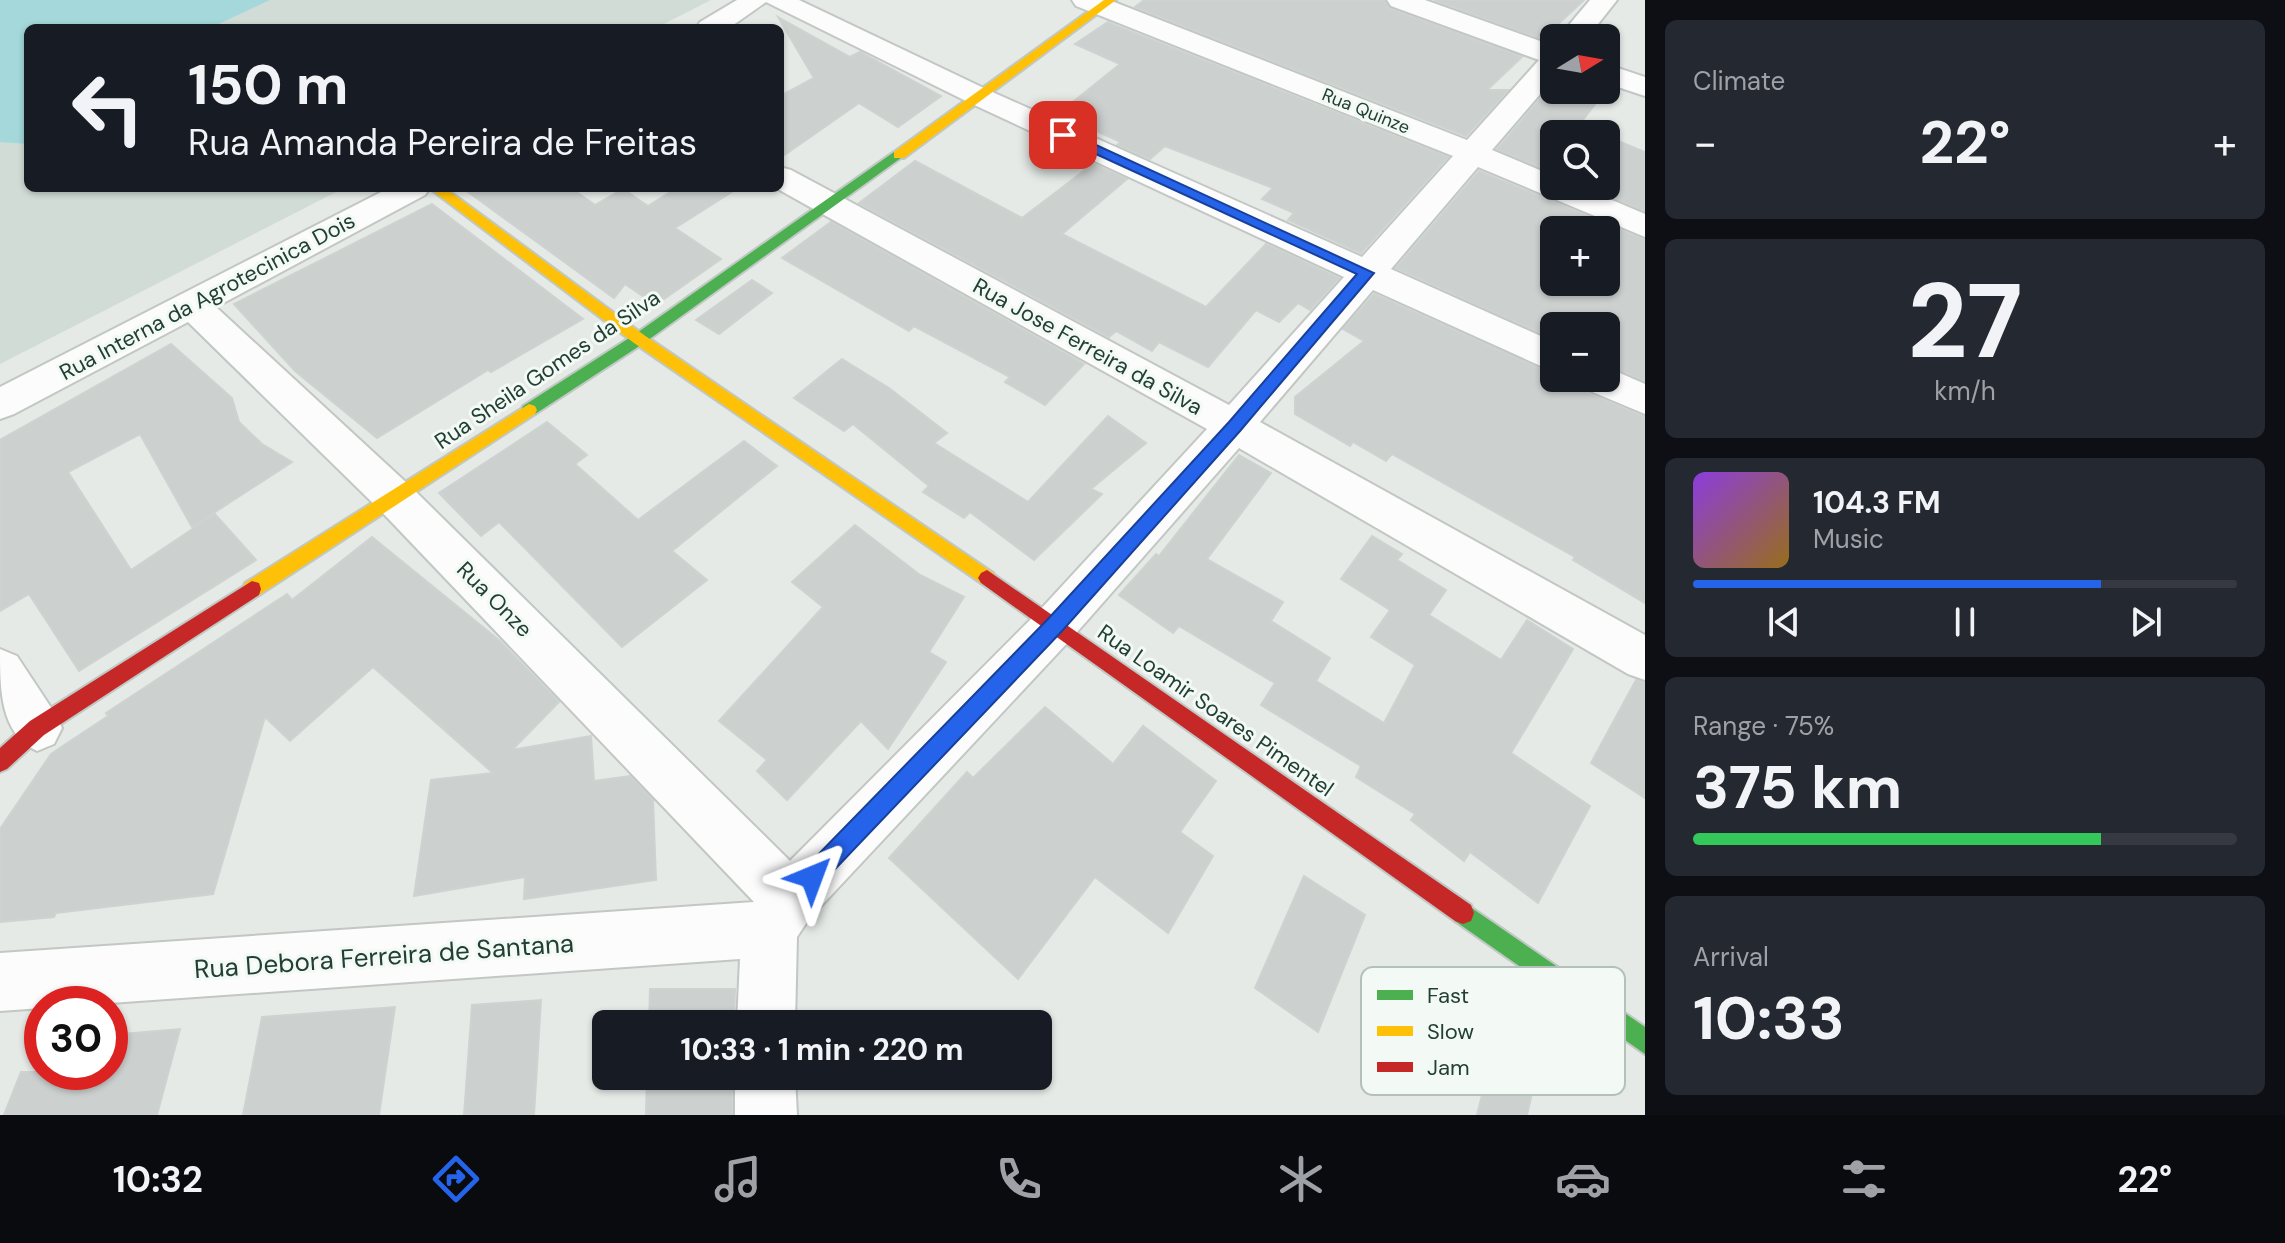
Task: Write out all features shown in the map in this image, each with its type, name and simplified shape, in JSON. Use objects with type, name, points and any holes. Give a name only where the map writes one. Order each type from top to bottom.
[{"type":"street","points":[[716,24],[755,0]]},
{"type":"street","points":[[778,0],[980,97],[1540,352]]},
{"type":"street","points":[[1400,0],[1540,53]]},
{"type":"street","points":[[1584,24],[1604,0]]},
{"type":"street","name":"Rua Sheila Gomes da Silva","points":[[0,762],[37,728],[639,339],[980,97],[1099,2]]},
{"type":"street","name":"Rua Quinze","points":[[1099,2],[1645,226]]},
{"type":"street","points":[[768,1010],[779,914],[1055,625],[1234,426],[1540,74]]},
{"type":"street","points":[[1620,78],[1645,87]]},
{"type":"street","name":"Rua Jose Ferreira da Silva","points":[[784,179],[1234,426],[1645,659]]},
{"type":"street","name":"Rua Interna da Agrotecinica Dois","points":[[0,404],[406,192]]},
{"type":"street","name":"Rua Loamir Soares Pimentel","points":[[441,192],[639,339],[1055,625],[1539,967]]},
{"type":"street","name":"Rua Onze","points":[[192,305],[395,498],[779,914]]},
{"type":"street","points":[[1620,389],[1645,400]]},
{"type":"street","points":[[0,671],[37,728]]},
{"type":"street","name":"Rua Debora Ferreira de Santana","points":[[0,982],[779,914]]},
{"type":"street","name":"Rua Loamir Soares Pimentel","points":[[1625,1028],[1645,1042]]},
{"type":"street","points":[[765,1090],[766,1115]]},
{"type":"shaded area","points":[[0,0],[711,0],[664,24],[24,24],[24,192],[336,192],[0,364]]},
{"type":"water","points":[[0,0],[270,0],[219,24],[24,24],[24,144],[0,142]]},
{"type":"building","points":[[1144,0],[1384,0],[1390,9],[1522,57],[1487,90],[1508,90],[1466,136],[1135,7]]},
{"type":"building","points":[[1434,0],[1584,0],[1558,24],[1540,24],[1540,38]]},
{"type":"building","points":[[778,17],[850,57],[860,52],[941,96],[898,127],[859,103],[784,155],[784,94],[814,78]]},
{"type":"building","points":[[1108,22],[1448,157],[1361,253],[1288,220],[1294,213],[1262,199],[1273,188],[1165,146],[1150,159],[1117,145],[1121,142],[1058,114],[1120,64],[1075,44]]},
{"type":"building","points":[[1540,99],[1540,104],[1595,104],[1583,120],[1540,120],[1540,167],[1497,149]]},
{"type":"building","points":[[1620,142],[1645,152],[1645,211],[1619,200]]},
{"type":"building","points":[[915,161],[1022,218],[1093,164],[1127,179],[1062,234],[1206,307],[1266,244],[1339,278],[1310,310],[1298,303],[1279,322],[1256,310],[1208,367],[1159,342],[1152,351],[1116,331],[1109,337],[859,203]]},
{"type":"building","points":[[1479,171],[1540,196],[1540,200],[1549,200],[1587,216],[1540,216],[1540,296],[1620,296],[1620,230],[1645,240],[1645,381],[1620,370],[1620,312],[1540,312],[1540,333],[1396,268]]},
{"type":"building","points":[[468,192],[577,192],[595,205],[618,192],[627,192],[648,206],[671,192],[732,192],[675,228],[721,259],[664,299],[655,294],[647,299],[625,284],[614,298]]},
{"type":"building","points":[[432,204],[583,319],[491,372],[488,370],[377,438],[295,371],[234,304]]},
{"type":"building","points":[[831,222],[1084,364],[1045,405],[1005,382],[1010,377],[914,326],[909,331],[782,258]]},
{"type":"building","points":[[752,280],[772,293],[719,334],[696,320]]},
{"type":"building","points":[[1374,294],[1540,369],[1540,392],[1584,392],[1645,417],[1645,603],[1573,560],[1575,557],[1392,454],[1386,461],[1353,442],[1350,446],[1295,414],[1295,397],[1364,341],[1343,329]]},
{"type":"building","points":[[171,344],[232,398],[239,422],[262,444],[292,462],[192,527],[140,434],[68,472],[131,570],[215,514],[256,560],[79,671],[29,594],[0,611],[0,440]]},
{"type":"building","points":[[842,359],[889,388],[947,433],[934,443],[1028,502],[1108,416],[1146,443],[1091,489],[1102,494],[1034,560],[970,512],[964,518],[923,492],[929,486],[853,424],[844,431],[794,398]]},
{"type":"building","points":[[547,422],[587,455],[575,464],[638,520],[744,441],[777,466],[672,551],[707,580],[622,647],[499,522],[481,536],[439,493]]},
{"type":"building","points":[[1239,455],[1271,473],[1207,559],[1283,602],[1271,621],[1330,658],[1316,681],[1384,723],[1415,665],[1371,637],[1390,610],[1341,579],[1372,536],[1402,554],[1397,560],[1446,590],[1429,615],[1501,660],[1527,620],[1573,649],[1511,753],[1590,806],[1538,903],[1470,852],[1464,861],[1411,820],[1415,814],[1356,777],[1361,766],[1261,705],[1275,683],[1179,626],[1173,633],[1119,595],[1156,554],[1159,556]]},
{"type":"building","points":[[855,525],[920,575],[964,597],[929,652],[946,662],[888,749],[861,721],[787,800],[757,771],[767,760],[719,721],[823,607],[792,582]]},
{"type":"building","points":[[372,537],[500,641],[559,702],[512,750],[591,736],[594,781],[630,776],[653,800],[656,880],[524,899],[525,877],[414,896],[431,780],[493,773],[373,667],[290,741],[265,717],[213,894],[0,922],[0,829],[51,754],[108,716],[106,713],[287,594],[292,600]]},
{"type":"building","points":[[1636,680],[1645,683],[1645,798],[1591,763]]},
{"type":"building","points":[[1045,707],[1113,764],[1143,726],[1216,781],[1180,832],[1213,856],[1168,933],[1095,877],[1018,979],[889,858],[967,772],[973,778]]},
{"type":"building","points":[[1304,876],[1365,915],[1318,1032],[1255,988]]},
{"type":"building","points":[[650,989],[735,989],[734,1010],[649,1010]]},
{"type":"building","points":[[541,1000],[534,1115],[464,1115],[472,1005]]},
{"type":"building","points":[[395,1007],[379,1115],[243,1115],[262,1017]]},
{"type":"building","points":[[180,1029],[157,1115],[4,1115],[21,1072],[24,1072],[24,1090],[128,1090],[128,1033]]},
{"type":"building","points":[[647,1090],[732,1090],[732,1115],[646,1115]]},
{"type":"building","points":[[1482,1095],[1532,1095],[1527,1115],[1477,1115]]},
{"type":"traffic: fast","points":[[529,410],[639,339],[899,155]]},
{"type":"traffic: fast","points":[[1463,913],[1539,967]]},
{"type":"traffic: fast","points":[[1625,1028],[1645,1042]]},
{"type":"traffic: slow","points":[[899,155],[1111,0]]},
{"type":"traffic: slow","points":[[441,192],[639,339],[987,578]]},
{"type":"traffic: slow","points":[[252,589],[529,410]]},
{"type":"traffic: jam","points":[[987,578],[1463,913]]},
{"type":"traffic: jam","points":[[0,762],[37,728],[252,589]]},
{"type":"route","points":[[812,877],[1055,625],[1367,273],[1063,135]]}]
